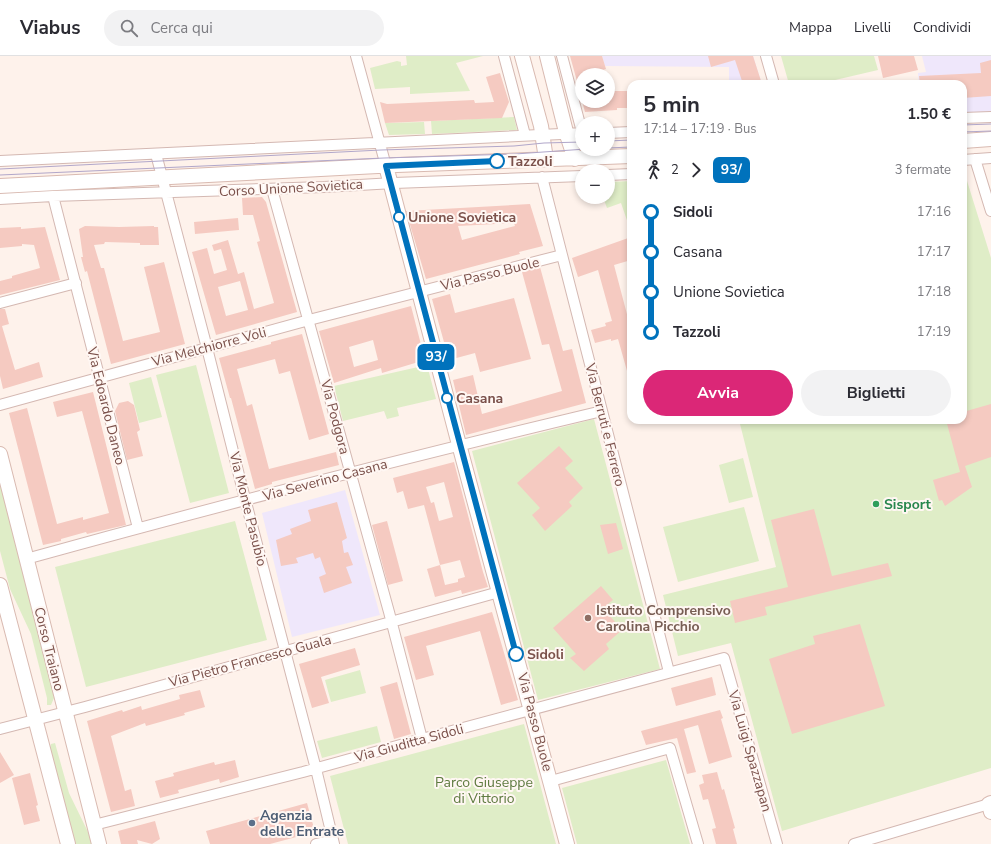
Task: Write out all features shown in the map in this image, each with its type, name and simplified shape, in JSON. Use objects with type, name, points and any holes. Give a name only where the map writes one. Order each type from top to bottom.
[{"type":"main road","points":[[522,56],[543,135],[546,159]]},
{"type":"main road","points":[[547,56],[575,159]]},
{"type":"main road","points":[[967,140],[991,139]]},
{"type":"main road","name":"Corso Unione Sovietica","points":[[0,186],[386,166],[627,156]]},
{"type":"main road","name":"Via Passo Buole","points":[[386,166],[567,844]]},
{"type":"main road","name":"Corso Traiano","points":[[0,454],[99,844]]},
{"type":"main road","points":[[0,585],[68,844]]},
{"type":"street","points":[[356,56],[386,166]]},
{"type":"street","points":[[504,56],[525,135]]},
{"type":"street","points":[[562,56],[578,116]]},
{"type":"street","points":[[766,56],[773,80]]},
{"type":"street","points":[[967,118],[991,117]]},
{"type":"street","points":[[615,132],[627,132]]},
{"type":"street","points":[[0,161],[575,133]]},
{"type":"street","points":[[156,154],[162,177]]},
{"type":"street","points":[[967,160],[991,158]]},
{"type":"street","points":[[575,159],[576,164]]},
{"type":"street","points":[[975,159],[991,211]]},
{"type":"street","points":[[615,175],[627,174]]},
{"type":"street","name":"Corso Unione Sovietica","points":[[0,199],[575,176]]},
{"type":"street","name":"Via Monte Pasubio","points":[[162,177],[284,652],[316,769],[333,842]]},
{"type":"street","name":"Via Berruti e Ferrero","points":[[542,177],[669,672]]},
{"type":"street","name":"Via Podgora","points":[[272,189],[422,738]]},
{"type":"street","name":"Via Edoardo Daneo","points":[[52,196],[76,283],[98,377],[138,528]]},
{"type":"street","name":"Via Passo Buole","points":[[419,292],[562,255]]},
{"type":"street","points":[[0,303],[76,283]]},
{"type":"street","name":"Via Melchiorre Voli","points":[[0,404],[309,320],[419,292]]},
{"type":"street","name":"Via Severino Casana","points":[[26,559],[138,528],[350,473],[602,411]]},
{"type":"street","name":"Via Pietro Francesco Guala","points":[[0,729],[499,592]]},
{"type":"street","name":"Via Giuditta Sidoli","points":[[94,825],[316,769],[422,738],[724,658]]},
{"type":"street","name":"Via Luigi Spazzapan","points":[[724,658],[777,844]]},
{"type":"street","name":"Via Passo Buole","points":[[550,781],[670,748],[698,844]]},
{"type":"street","points":[[854,844],[990,806]]},
{"type":"street","points":[[316,844],[333,842]]},
{"type":"shaded area","points":[[602,56],[753,56],[761,80],[729,80],[729,67],[605,66]]},
{"type":"shaded area","points":[[922,56],[991,56],[991,112],[967,113],[967,80],[919,80],[918,73],[926,72]]},
{"type":"shaded area","points":[[345,490],[380,615],[292,637],[262,513]]},
{"type":"green space","points":[[406,56],[483,56],[456,63],[470,91],[410,94],[410,87],[375,89],[370,68],[397,61],[401,62],[401,66],[407,65]]},
{"type":"green space","points":[[781,56],[874,56],[878,70],[835,80],[788,80]]},
{"type":"green space","points":[[514,117],[517,130],[432,134],[431,121]]},
{"type":"green space","points":[[424,122],[425,134],[389,135],[385,123]]},
{"type":"green space","points":[[627,181],[627,220],[621,203],[607,208],[606,204],[615,204],[615,182]]},
{"type":"green space","name":"Sisport","points":[[967,181],[991,258],[991,768],[782,831],[731,643],[678,656],[663,595],[776,567],[740,424],[967,424]]},
{"type":"green space","points":[[196,365],[229,493],[190,503],[156,375]]},
{"type":"green space","points":[[427,365],[436,399],[397,408],[399,416],[387,419],[384,411],[343,421],[334,386]]},
{"type":"green space","points":[[151,377],[162,417],[139,423],[129,383]]},
{"type":"green space","points":[[594,419],[660,669],[538,700],[472,451]]},
{"type":"green space","points":[[743,458],[753,497],[729,503],[719,465]]},
{"type":"green space","points":[[0,484],[51,680],[54,698],[51,705],[47,705],[47,698],[31,634],[10,589],[0,551]]},
{"type":"green space","points":[[744,507],[759,561],[678,582],[663,527]]},
{"type":"green space","points":[[235,521],[267,640],[86,687],[55,567]]},
{"type":"green space","points":[[360,670],[366,693],[331,702],[325,680]]},
{"type":"green space","name":"Parco Giuseppe di Vittorio","points":[[524,724],[556,844],[348,844],[330,776]]},
{"type":"green space","points":[[377,726],[381,742],[322,758],[317,741]]},
{"type":"green space","points":[[55,743],[69,793],[88,832],[92,844],[75,844],[50,748],[51,744]]},
{"type":"green space","name":"Parco Giuseppe di Vittorio","points":[[666,760],[690,844],[577,844],[562,788]]},
{"type":"building","points":[[570,56],[602,56],[606,68],[575,68],[575,74]]},
{"type":"building","points":[[708,56],[753,56],[761,80],[742,80],[735,60],[711,67]]},
{"type":"building","points":[[878,56],[914,56],[918,70],[883,78]]},
{"type":"building","points":[[991,60],[991,96],[967,98],[967,80],[920,80],[919,76],[981,73],[980,63]]},
{"type":"building","points":[[500,73],[509,102],[502,118],[385,123],[380,102],[387,104],[474,100],[475,103],[494,102],[486,77]]},
{"type":"building","points":[[615,91],[627,91],[627,108],[585,112],[584,108],[615,108]]},
{"type":"building","points":[[262,197],[266,202],[297,312],[216,335],[192,252],[207,248],[214,274],[227,270],[221,249],[214,251],[212,245],[228,240],[238,274],[244,272],[254,309],[274,303],[257,242],[260,241],[253,215],[243,215],[242,198]],"holes":[[[240,281],[248,310],[226,316],[218,287]]]},
{"type":"building","points":[[530,204],[543,246],[519,252],[520,254],[426,279],[406,211]],"holes":[[[514,223],[515,226],[462,240],[458,226]]]},
{"type":"building","points":[[238,218],[239,230],[195,234],[194,222]]},
{"type":"building","points":[[85,226],[158,227],[159,245],[105,242],[104,244],[94,245],[101,268],[104,268],[123,341],[160,332],[144,267],[164,262],[185,344],[111,364],[87,271],[85,272],[81,257],[83,257],[79,229]]},
{"type":"building","points":[[21,227],[21,229],[45,227],[60,280],[0,295],[0,281],[40,268],[34,245],[22,244],[22,246],[0,248],[0,228]]},
{"type":"building","points":[[627,238],[627,261],[614,265],[627,314],[627,371],[618,339],[595,343],[591,330],[606,326],[605,323],[612,321],[598,270],[578,277],[572,258]]},
{"type":"building","points":[[540,267],[563,351],[572,349],[586,403],[466,435],[453,380],[473,375],[482,414],[562,391],[549,344],[542,345],[522,272]]},
{"type":"building","points":[[450,294],[455,313],[514,298],[531,359],[480,372],[475,353],[449,360],[432,299]]},
{"type":"building","points":[[411,306],[425,360],[382,373],[381,368],[334,383],[319,331]],"holes":[[[373,340],[378,360],[354,367],[349,347]]]},
{"type":"building","points":[[0,309],[5,309],[9,324],[2,326],[15,370],[39,362],[43,377],[3,389],[0,376]]},
{"type":"building","points":[[302,334],[329,434],[309,440],[290,371],[279,374],[275,359],[237,369],[247,406],[252,404],[269,469],[336,452],[339,465],[272,482],[272,484],[255,489],[219,358]]},
{"type":"building","points":[[93,392],[126,525],[87,534],[86,532],[61,539],[61,541],[43,545],[9,413],[27,408],[57,524],[83,517],[83,520],[109,513],[82,411],[57,417],[53,402]]},
{"type":"building","points":[[128,401],[134,405],[140,430],[137,432],[143,456],[127,460],[115,411],[119,403]]},
{"type":"building","points":[[991,404],[991,457],[965,466],[972,487],[945,506],[942,500],[939,501],[933,480],[960,472],[947,424],[967,424],[967,411]]},
{"type":"building","points":[[559,446],[573,461],[565,468],[583,488],[569,502],[572,506],[545,531],[532,515],[540,508],[517,483]]},
{"type":"building","points":[[454,462],[488,587],[462,594],[461,590],[435,597],[427,569],[440,565],[424,505],[408,509],[403,491],[397,493],[393,478]],"holes":[[[444,482],[453,517],[439,521],[434,502],[431,503],[426,487]],[[460,560],[465,577],[458,579],[458,582],[445,585],[440,565]]]},
{"type":"building","points":[[337,502],[347,538],[342,541],[344,553],[348,552],[353,565],[346,567],[352,583],[324,593],[319,577],[326,574],[320,557],[315,559],[313,553],[296,558],[298,563],[281,566],[276,540],[292,534],[290,529],[311,521],[308,510]]},
{"type":"building","points":[[814,509],[832,576],[888,563],[892,576],[765,607],[767,615],[735,623],[730,601],[788,587],[771,520]]},
{"type":"building","points":[[387,521],[403,581],[388,585],[372,525]]},
{"type":"building","points":[[616,523],[623,549],[608,554],[600,525]]},
{"type":"building","name":"Istituto Comprensivo Carolina Picchio","points":[[601,586],[613,600],[603,608],[622,630],[606,644],[609,649],[584,671],[570,658],[576,654],[553,628]]},
{"type":"building","points":[[492,612],[518,700],[501,705],[480,631],[426,646],[434,675],[416,680],[404,637]]},
{"type":"building","points":[[860,624],[885,706],[792,734],[769,659],[815,644],[813,636]]},
{"type":"building","points":[[355,648],[360,665],[321,677],[329,703],[312,708],[299,664]]},
{"type":"building","points":[[712,677],[716,695],[676,706],[671,688]]},
{"type":"building","points":[[397,682],[411,734],[394,739],[380,687]]},
{"type":"building","points":[[200,690],[205,707],[184,713],[185,715],[146,726],[145,723],[111,736],[125,791],[131,789],[135,806],[111,812],[87,721],[122,710],[123,712],[141,706],[142,710],[180,699],[179,695]]},
{"type":"building","points":[[720,710],[723,718],[721,719],[732,757],[709,764],[698,725],[684,729],[696,772],[687,774],[677,738],[646,745],[641,731]]},
{"type":"building","points":[[0,752],[14,775],[0,783]]},
{"type":"building","points":[[235,760],[239,777],[220,783],[219,779],[178,790],[179,793],[160,798],[155,781],[174,776],[173,773],[214,762],[215,765]]},
{"type":"building","points":[[717,772],[722,790],[724,789],[735,828],[733,829],[737,844],[716,844],[712,829],[716,828],[708,799],[703,800],[699,785],[704,783],[702,775]]},
{"type":"building","points":[[30,773],[38,805],[36,806],[40,821],[24,825],[12,778]]},
{"type":"building","points":[[307,803],[315,832],[270,844],[210,844],[206,831]]},
{"type":"building","points":[[155,821],[160,839],[152,844],[137,840],[138,844],[121,844],[118,831]]},
{"type":"tram line","points":[[967,125],[991,124]]},
{"type":"tram line","points":[[967,132],[991,131]]},
{"type":"tram line","points":[[615,141],[627,140]]},
{"type":"tram line","points":[[0,169],[381,150],[514,146],[575,142]]},
{"type":"tram line","points":[[615,148],[627,147]]},
{"type":"tram line","points":[[0,175],[384,158],[515,154],[575,150]]},
{"type":"bus line","name":"93/","points":[[497,161],[386,166],[516,654]]},
{"type":"place","name":"Tazzoli","points":[[497,161]]},
{"type":"place","name":"Unione Sovietica","points":[[399,217]]},
{"type":"place","name":"Casana","points":[[447,398]]},
{"type":"place","name":"Sisport","points":[[876,504]]},
{"type":"place","name":"Istituto Comprensivo Carolina Picchio","points":[[588,618]]},
{"type":"place","name":"Sidoli","points":[[516,654]]},
{"type":"place","name":"Agenzia delle Entrate","points":[[252,823]]}]
